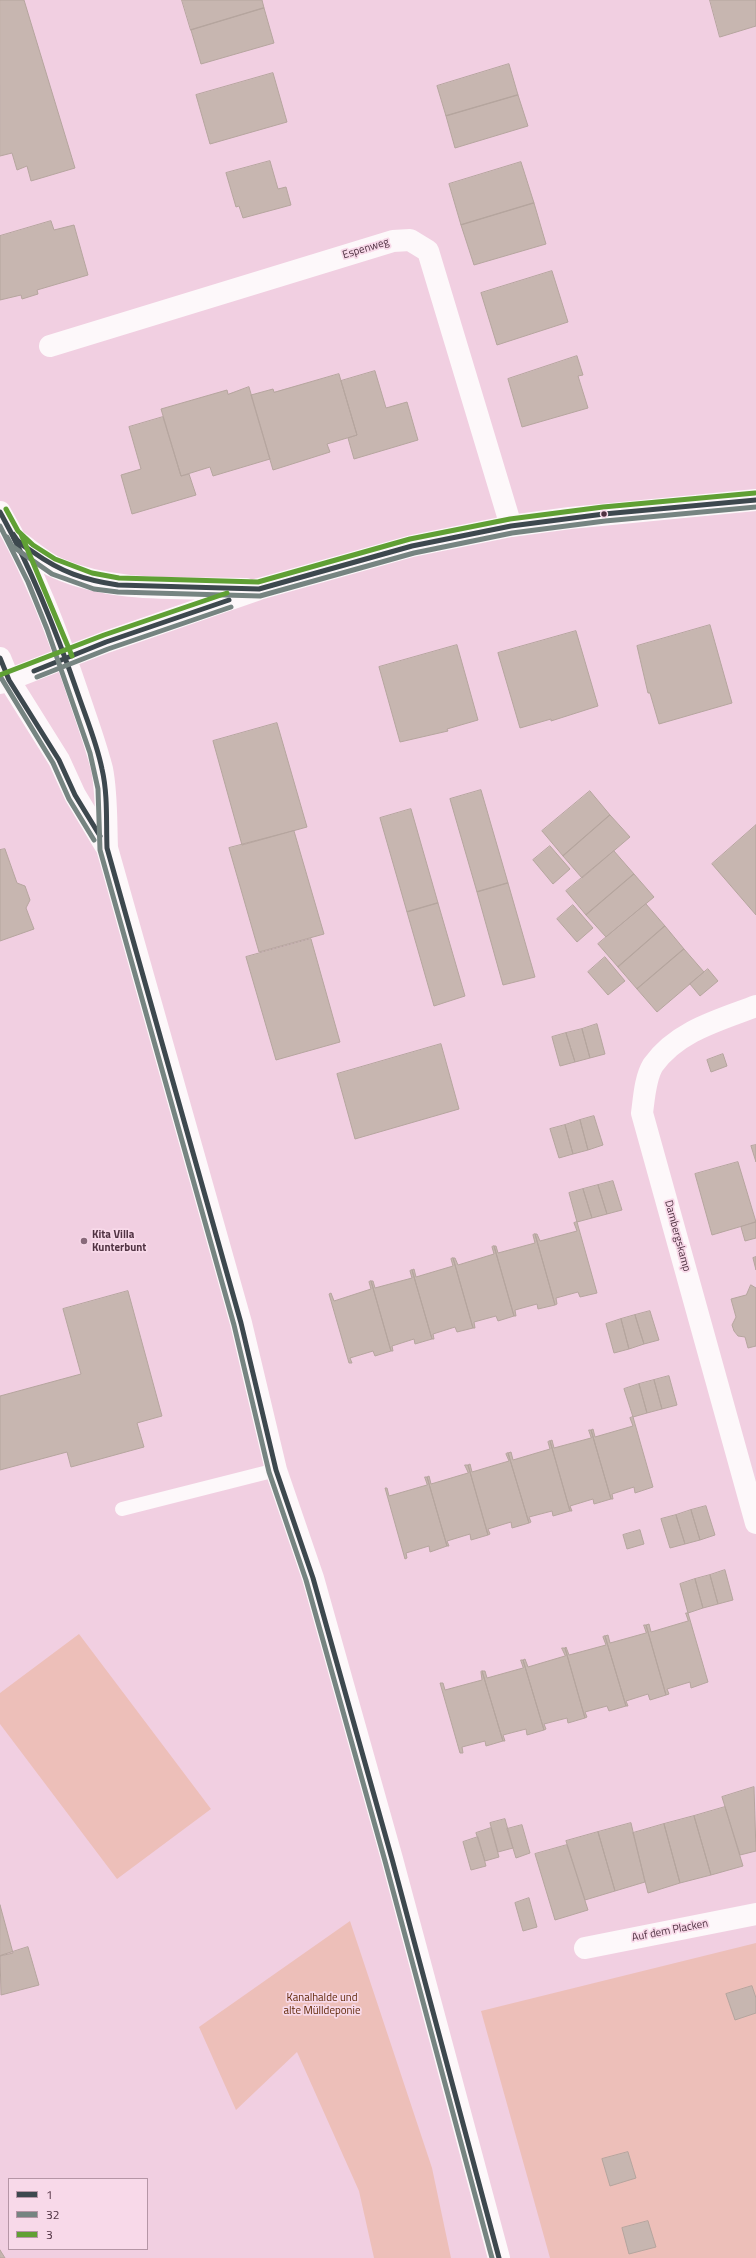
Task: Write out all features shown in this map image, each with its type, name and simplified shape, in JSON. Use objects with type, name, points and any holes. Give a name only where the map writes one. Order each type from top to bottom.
[{"type":"street","name":"Espenweg","points":[[50,346],[393,241],[410,240],[428,250],[511,526]]},
{"type":"street","points":[[4,682],[66,659],[106,642],[259,589],[412,546],[511,526],[604,514],[756,500]]},
{"type":"street","points":[[0,512],[17,540],[66,659],[102,771],[107,848],[241,1323],[261,1413],[276,1470],[313,1578],[451,2074],[499,2258]]},
{"type":"street","points":[[17,540],[55,568],[96,582],[118,586],[259,589]]},
{"type":"street","points":[[0,658],[4,682],[59,760],[75,795],[107,848]]},
{"type":"street","name":"Dambergskamp","points":[[756,1006],[695,1029],[669,1048],[653,1066],[644,1092],[642,1113],[756,1523]]},
{"type":"street","name":"Auf dem Placken","points":[[585,1948],[756,1914]]},
{"type":"lane","points":[[122,1509],[276,1470]]},
{"type":"green space","points":[[79,1634],[211,1809],[117,1879],[0,1724],[0,1693]]},
{"type":"green space","name":"Kanalhalde und alte Mülldeponie","points":[[350,1921],[432,2168],[451,2258],[374,2258],[359,2191],[297,2052],[236,2110],[199,2027]]},
{"type":"green space","points":[[756,1943],[756,2258],[550,2258],[481,2011]]},
{"type":"building","points":[[0,0],[24,0],[75,168],[31,181],[27,166],[17,170],[12,153],[0,156]]},
{"type":"building","points":[[182,0],[262,0],[264,8],[191,30]]},
{"type":"building","points":[[710,0],[756,0],[756,26],[720,37]]},
{"type":"building","points":[[264,8],[274,43],[201,64],[191,30]]},
{"type":"building","points":[[509,64],[518,95],[446,116],[437,86]]},
{"type":"building","points":[[273,73],[287,122],[210,144],[196,95]]},
{"type":"building","points":[[518,95],[528,126],[455,148],[446,116]]},
{"type":"building","points":[[270,161],[278,189],[286,187],[291,205],[243,218],[239,206],[236,207],[226,173]]},
{"type":"building","points":[[521,162],[534,203],[461,225],[449,184]]},
{"type":"building","points":[[534,203],[546,244],[474,265],[461,225]]},
{"type":"building","points":[[51,221],[54,230],[74,225],[88,275],[37,290],[38,294],[22,299],[21,295],[0,300],[0,236]]},
{"type":"building","points":[[552,271],[568,322],[497,345],[481,293]]},
{"type":"building","points":[[577,356],[583,375],[578,376],[588,408],[522,427],[508,379]]},
{"type":"building","points":[[375,371],[386,408],[407,402],[418,440],[354,459],[348,438],[357,435],[341,381]]},
{"type":"building","points":[[339,374],[357,435],[327,444],[330,452],[273,470],[251,395],[273,389],[274,392]]},
{"type":"building","points":[[249,387],[270,459],[213,476],[210,467],[181,476],[161,409],[227,390],[228,394]]},
{"type":"building","points":[[163,417],[181,476],[189,474],[196,495],[132,514],[121,475],[141,469],[129,427]]},
{"type":"building","points":[[710,625],[732,703],[659,724],[650,693],[648,693],[637,646]]},
{"type":"building","points":[[576,631],[598,706],[551,721],[551,719],[520,728],[498,653]]},
{"type":"building","points":[[457,645],[478,720],[447,729],[448,731],[400,742],[379,667]]},
{"type":"building","points":[[277,723],[307,827],[242,845],[213,741]]},
{"type":"building","points":[[481,790],[508,883],[477,892],[450,799]]},
{"type":"building","points":[[590,791],[610,815],[563,856],[542,831]]},
{"type":"building","points":[[411,809],[438,903],[407,912],[380,818]]},
{"type":"building","points":[[610,815],[630,837],[582,878],[563,856]]},
{"type":"building","points":[[756,825],[756,915],[712,864]]},
{"type":"building","points":[[294,831],[324,934],[259,952],[229,848]]},
{"type":"building","points":[[550,846],[570,869],[553,884],[533,860]]},
{"type":"building","points":[[5,849],[17,883],[25,886],[30,900],[26,908],[34,929],[0,941],[0,850]]},
{"type":"building","points":[[614,851],[634,874],[586,915],[566,891]]},
{"type":"building","points":[[634,874],[654,897],[606,937],[586,915]]},
{"type":"building","points":[[508,883],[535,977],[503,985],[477,892]]},
{"type":"building","points":[[438,903],[465,996],[434,1006],[407,912]]},
{"type":"building","points":[[646,904],[665,926],[618,967],[598,944]]},
{"type":"building","points":[[573,905],[593,928],[577,942],[557,919]]},
{"type":"building","points":[[665,926],[684,949],[637,989],[618,967]]},
{"type":"building","points":[[311,939],[340,1042],[276,1060],[246,957]]},
{"type":"building","points":[[684,949],[704,972],[657,1012],[637,989]]},
{"type":"building","points":[[605,957],[625,981],[608,995],[588,972]]},
{"type":"building","points":[[708,969],[718,981],[700,996],[690,984]]},
{"type":"building","points":[[597,1024],[605,1054],[590,1058],[582,1029]]},
{"type":"building","points":[[582,1029],[590,1058],[575,1062],[566,1033]]},
{"type":"building","points":[[566,1033],[575,1062],[560,1066],[552,1037]]},
{"type":"building","points":[[441,1044],[459,1109],[355,1139],[337,1074]]},
{"type":"building","points":[[723,1054],[727,1066],[711,1072],[707,1060]]},
{"type":"building","points":[[594,1116],[603,1145],[588,1150],[580,1120]]},
{"type":"building","points":[[580,1120],[588,1150],[573,1154],[565,1125]]},
{"type":"building","points":[[565,1125],[573,1154],[559,1158],[550,1129]]},
{"type":"building","points":[[756,1145],[756,1162],[751,1146]]},
{"type":"building","points":[[738,1162],[756,1222],[712,1235],[695,1174]]},
{"type":"building","points":[[613,1181],[622,1210],[607,1214],[598,1185]]},
{"type":"building","points":[[598,1185],[607,1214],[592,1218],[583,1189]]},
{"type":"building","points":[[583,1189],[592,1218],[577,1222],[569,1193]]},
{"type":"building","points":[[577,1222],[597,1293],[580,1297],[578,1292],[556,1298],[557,1304],[555,1305],[535,1234],[537,1234],[540,1241],[577,1231],[574,1223]]},
{"type":"building","points":[[756,1222],[756,1238],[745,1241],[741,1227]]},
{"type":"building","points":[[535,1234],[555,1305],[538,1309],[537,1304],[515,1310],[516,1316],[514,1316],[494,1246],[496,1246],[498,1253],[535,1243],[533,1235]]},
{"type":"building","points":[[494,1246],[514,1316],[498,1321],[496,1316],[474,1322],[475,1328],[473,1328],[453,1258],[455,1258],[458,1265],[494,1254],[492,1247]]},
{"type":"building","points":[[756,1257],[756,1270],[753,1258]]},
{"type":"building","points":[[453,1258],[473,1328],[457,1332],[455,1327],[433,1334],[434,1339],[432,1339],[412,1270],[414,1269],[416,1277],[453,1266],[451,1259]]},
{"type":"building","points":[[412,1270],[432,1339],[415,1344],[414,1339],[392,1346],[393,1351],[391,1351],[371,1281],[373,1281],[375,1288],[412,1278],[410,1271]]},
{"type":"building","points":[[371,1281],[391,1351],[375,1356],[373,1351],[350,1358],[352,1363],[349,1363],[329,1294],[331,1293],[334,1301],[371,1289],[369,1282]]},
{"type":"building","points":[[751,1285],[756,1288],[756,1346],[748,1348],[745,1337],[738,1336],[734,1331],[732,1325],[736,1317],[731,1299],[746,1295]]},
{"type":"building","points":[[128,1291],[162,1416],[137,1423],[144,1447],[71,1467],[67,1452],[0,1470],[0,1396],[81,1374],[63,1309]]},
{"type":"building","points":[[650,1311],[659,1340],[644,1344],[635,1315]]},
{"type":"building","points":[[635,1315],[644,1344],[629,1349],[621,1319]]},
{"type":"building","points":[[621,1319],[629,1349],[614,1353],[606,1324]]},
{"type":"building","points":[[669,1376],[677,1405],[662,1409],[654,1380]]},
{"type":"building","points":[[654,1380],[662,1409],[647,1413],[639,1384]]},
{"type":"building","points":[[639,1384],[647,1413],[633,1417],[624,1389]]},
{"type":"building","points":[[633,1417],[653,1487],[635,1493],[634,1487],[612,1494],[613,1499],[611,1499],[591,1430],[593,1429],[595,1437],[633,1426],[630,1418]]},
{"type":"building","points":[[589,1430],[591,1430],[611,1499],[594,1504],[593,1499],[570,1506],[572,1511],[570,1511],[550,1441],[552,1440],[554,1448],[591,1438]]},
{"type":"building","points":[[550,1441],[570,1511],[553,1516],[552,1511],[529,1517],[531,1522],[529,1523],[508,1453],[511,1452],[513,1460],[550,1449],[548,1442]]},
{"type":"building","points":[[508,1453],[529,1523],[512,1528],[511,1522],[488,1529],[490,1534],[488,1535],[468,1465],[470,1464],[472,1472],[509,1461],[506,1454]]},
{"type":"building","points":[[465,1465],[468,1465],[488,1535],[471,1540],[470,1534],[447,1541],[449,1546],[447,1546],[427,1477],[429,1476],[431,1484],[468,1473]]},
{"type":"building","points":[[425,1477],[427,1477],[447,1546],[430,1552],[429,1546],[406,1553],[407,1558],[405,1559],[385,1488],[387,1488],[389,1496],[427,1485]]},
{"type":"building","points":[[706,1506],[715,1535],[700,1540],[691,1510]]},
{"type":"building","points":[[691,1510],[700,1540],[685,1544],[676,1515]]},
{"type":"building","points":[[676,1515],[685,1544],[670,1548],[661,1519]]},
{"type":"building","points":[[640,1530],[644,1544],[627,1549],[623,1535]]},
{"type":"building","points":[[725,1570],[733,1600],[718,1604],[710,1575]]},
{"type":"building","points":[[710,1575],[718,1604],[703,1608],[695,1579]]},
{"type":"building","points":[[695,1579],[703,1608],[688,1613],[680,1584]]},
{"type":"building","points":[[686,1613],[688,1613],[708,1682],[691,1688],[690,1682],[667,1689],[669,1694],[666,1695],[646,1625],[649,1624],[651,1632],[688,1621]]},
{"type":"building","points":[[644,1625],[646,1625],[666,1695],[650,1700],[648,1694],[626,1701],[628,1706],[626,1706],[605,1636],[608,1635],[610,1643],[646,1633]]},
{"type":"building","points":[[605,1636],[626,1706],[609,1711],[607,1706],[585,1712],[587,1717],[585,1718],[565,1648],[566,1647],[569,1655],[606,1645],[603,1637]]},
{"type":"building","points":[[562,1648],[565,1648],[585,1718],[568,1723],[567,1718],[544,1724],[546,1729],[544,1730],[523,1660],[525,1659],[528,1667],[565,1656]]},
{"type":"building","points":[[521,1660],[523,1660],[544,1730],[527,1735],[526,1729],[503,1735],[505,1741],[503,1741],[482,1671],[485,1671],[487,1678],[523,1668]]},
{"type":"building","points":[[482,1671],[503,1741],[486,1746],[485,1741],[462,1747],[463,1753],[460,1753],[440,1683],[443,1683],[445,1690],[482,1680]]},
{"type":"building","points":[[754,1787],[756,1851],[740,1855],[722,1797]]},
{"type":"building","points":[[725,1807],[743,1866],[711,1875],[694,1816]]},
{"type":"building","points":[[694,1816],[711,1875],[680,1883],[664,1824]]},
{"type":"building","points":[[505,1819],[513,1848],[498,1852],[490,1823]]},
{"type":"building","points":[[631,1823],[645,1882],[615,1891],[598,1832]]},
{"type":"building","points":[[664,1824],[680,1883],[648,1893],[633,1833]]},
{"type":"building","points":[[522,1825],[530,1853],[516,1858],[507,1829]]},
{"type":"building","points":[[491,1828],[499,1857],[485,1861],[476,1833]]},
{"type":"building","points":[[598,1832],[615,1891],[585,1900],[566,1841]]},
{"type":"building","points":[[478,1837],[486,1866],[471,1870],[463,1842]]},
{"type":"building","points":[[567,1845],[588,1910],[555,1920],[535,1854]]},
{"type":"building","points":[[529,1898],[537,1927],[523,1931],[515,1903]]},
{"type":"building","points":[[0,1905],[13,1953],[0,1956]]},
{"type":"building","points":[[28,1947],[39,1985],[1,1995],[0,1956]]},
{"type":"building","points":[[752,1986],[756,1998],[756,2013],[735,2020],[726,1994]]},
{"type":"building","points":[[628,2152],[636,2178],[610,2186],[602,2159]]},
{"type":"building","points":[[648,2221],[656,2247],[629,2254],[622,2228]]},
{"type":"building","points":[[0,2250],[5,2258],[0,2258]]},
{"type":"transit line","name":"3","points":[[6,509],[18,531],[33,545],[55,559],[92,573],[119,578],[258,582],[410,539],[510,519],[603,507],[755,493]]},
{"type":"transit line","name":"1","points":[[13,534],[22,544],[53,565],[94,581],[118,585],[259,589],[412,546],[511,526],[604,514],[756,500]]},
{"type":"transit line","name":"32","points":[[7,537],[12,546],[52,574],[94,589],[118,592],[260,596],[414,553],[512,533],[605,521],[756,507]]},
{"type":"transit line","name":"1","points":[[0,512],[12,534],[44,603],[92,732],[104,779],[107,848],[241,1323],[276,1470],[313,1578],[392,1859],[499,2258]]},
{"type":"transit line","name":"32","points":[[0,526],[28,582],[47,629],[90,753],[98,789],[100,850],[234,1325],[269,1472],[306,1580],[385,1861],[492,2258]]},
{"type":"transit line","name":"3","points":[[21,534],[72,656]]},
{"type":"transit line","name":"3","points":[[0,675],[104,635],[227,593]]},
{"type":"transit line","name":"1","points":[[34,671],[106,642],[229,600]]},
{"type":"transit line","name":"32","points":[[37,677],[108,649],[231,607]]},
{"type":"transit line","name":"1","points":[[0,658],[9,680],[59,760],[75,795],[100,836]]},
{"type":"transit line","name":"32","points":[[0,676],[53,763],[69,799],[94,840]]},
{"type":"place","name":"Kita Villa Kunterbunt","points":[[84,1241]]}]
